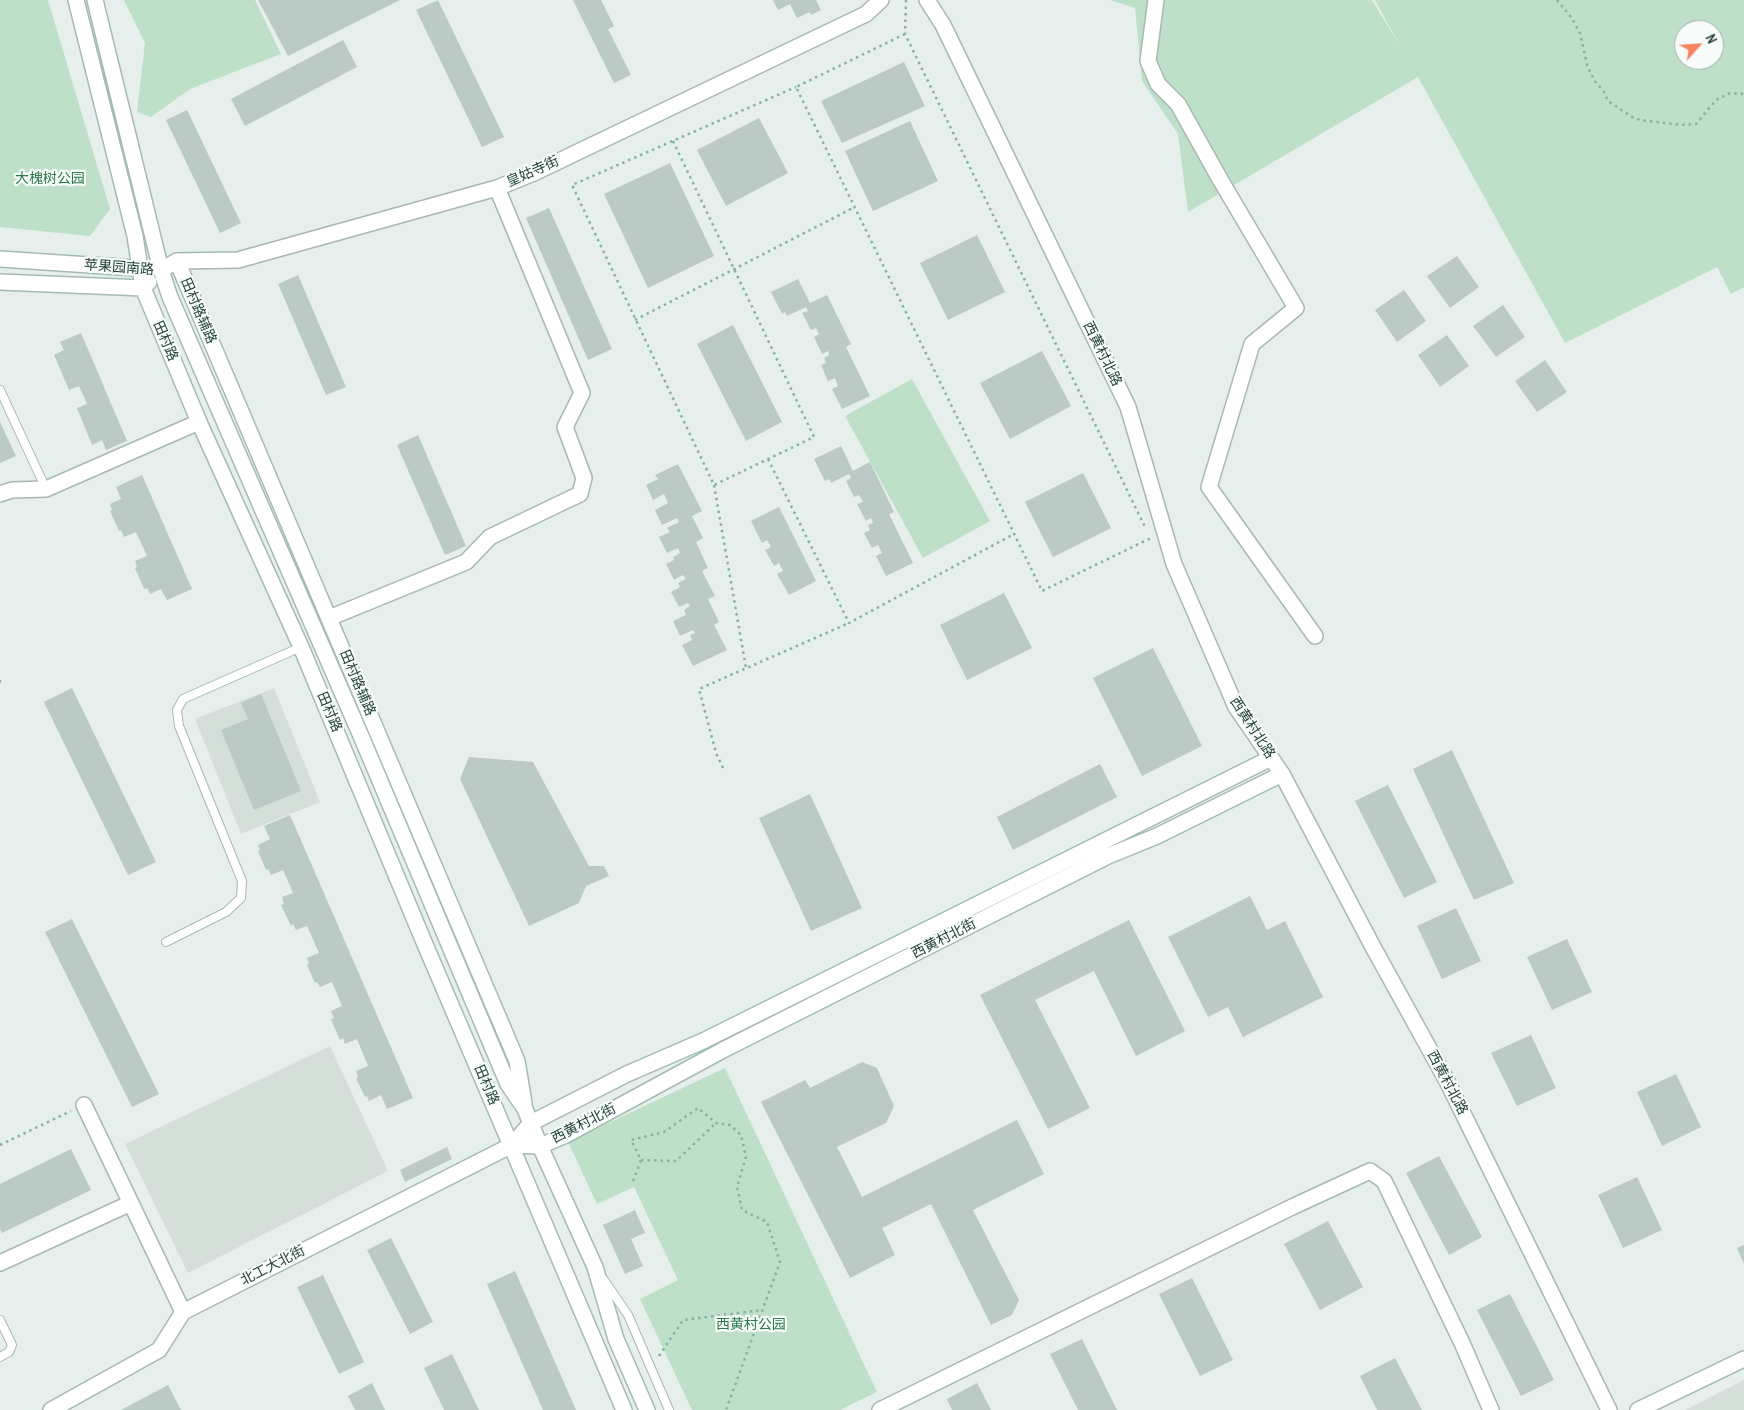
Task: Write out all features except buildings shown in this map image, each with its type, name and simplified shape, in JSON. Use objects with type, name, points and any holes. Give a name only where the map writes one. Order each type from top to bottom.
[{"type":"street","name":"田村路","points":[[76,0],[135,236],[143,288],[198,422],[301,647],[424,942],[624,1410]]},
{"type":"street","name":"田村路","points":[[95,0],[161,270],[170,297],[282,553],[508,1084],[528,1116],[595,1267],[616,1339],[647,1410]]},
{"type":"street","name":"皇姑寺街","points":[[176,261],[238,260],[497,188],[536,172],[866,14],[881,0]]},
{"type":"street","name":"西黄村北路","points":[[927,0],[942,25],[1128,407],[1174,564],[1236,707],[1282,774],[1373,948],[1447,1081],[1609,1410]]},
{"type":"street","points":[[1156,0],[1148,60],[1158,84],[1178,104],[1221,182],[1296,308],[1252,344],[1209,487],[1315,636]]},
{"type":"street","points":[[330,618],[466,562],[490,537],[580,494],[584,478],[565,427],[582,393],[497,188]]},
{"type":"street","name":"苹果园南路","points":[[0,259],[161,270]]},
{"type":"street","points":[[161,270],[176,261]]},
{"type":"street","name":"田村路辅路","points":[[176,261],[330,618],[517,1061],[528,1116]]},
{"type":"street","name":"苹果园南路","points":[[0,282],[143,288],[161,270]]},
{"type":"street","points":[[0,494],[12,490],[46,489],[198,422]]},
{"type":"street","points":[[282,553],[298,547]]},
{"type":"street","name":"西黄村北街","points":[[1271,758],[703,1041],[528,1116],[512,1145],[540,1146],[566,1135],[723,1050],[1108,856],[1157,836],[1282,774]]},
{"type":"street","points":[[51,1410],[159,1350],[183,1312],[84,1105]]},
{"type":"street","name":"北工大北街","points":[[183,1312],[512,1145]]},
{"type":"street","points":[[880,1410],[1292,1207],[1370,1171],[1384,1181],[1462,1343],[1491,1410]]},
{"type":"street","points":[[0,1263],[131,1203]]},
{"type":"street","points":[[1638,1410],[1744,1360]]},
{"type":"lane","points":[[0,390],[46,489]]},
{"type":"lane","points":[[166,942],[226,912],[241,898],[242,881],[179,726],[177,710],[183,698],[301,647]]},
{"type":"lane","points":[[595,1267],[628,1316],[669,1410]]},
{"type":"lane","points":[[0,1320],[12,1345],[9,1352],[0,1357]]},
{"type":"path","points":[[906,0],[905,34],[1147,529]]},
{"type":"path","points":[[1557,0],[1571,17],[1580,33],[1594,80],[1604,92],[1608,101],[1632,117],[1640,120],[1682,125],[1696,124],[1716,100],[1730,93],[1744,94]]},
{"type":"path","points":[[746,668],[714,485],[572,185],[796,87],[905,34]]},
{"type":"path","points":[[796,87],[1042,591],[1151,538]]},
{"type":"path","points":[[673,141],[814,437],[714,485]]},
{"type":"path","points":[[635,320],[855,207]]},
{"type":"path","points":[[768,459],[849,623]]},
{"type":"path","points":[[723,768],[716,753],[699,689],[849,623],[1014,534]]},
{"type":"path","points":[[0,1145],[84,1105]]},
{"type":"path","points":[[633,1181],[641,1160],[631,1140],[664,1132],[698,1108],[716,1123],[730,1125],[742,1135],[746,1157],[737,1188],[742,1210],[767,1222],[780,1262],[726,1410]]},
{"type":"path","points":[[641,1160],[676,1161],[716,1123]]},
{"type":"path","points":[[651,1368],[683,1320],[762,1310]]},
{"type":"shaded area","points":[[274,688],[320,802],[241,834],[195,719]]},
{"type":"shaded area","points":[[330,1046],[388,1171],[188,1273],[125,1144]]},
{"type":"shaded area","points":[[1744,1380],[1744,1410],[1685,1410]]},
{"type":"green space","name":"大槐树公园","points":[[0,0],[48,0],[110,209],[90,236],[0,227]]},
{"type":"green space","points":[[124,0],[255,0],[281,54],[190,89],[151,117],[137,112],[145,43]]},
{"type":"green space","points":[[1110,0],[1372,0],[1400,46],[1375,0],[1744,0],[1744,287],[1731,294],[1717,267],[1565,343],[1418,77],[1188,212],[1178,134],[1142,81],[1135,8]]},
{"type":"green space","points":[[912,379],[990,521],[923,558],[845,416]]},
{"type":"green space","name":"西黄村公园","points":[[725,1068],[877,1392],[840,1410],[692,1410],[640,1299],[678,1280],[634,1187],[597,1204],[568,1142]]}]
